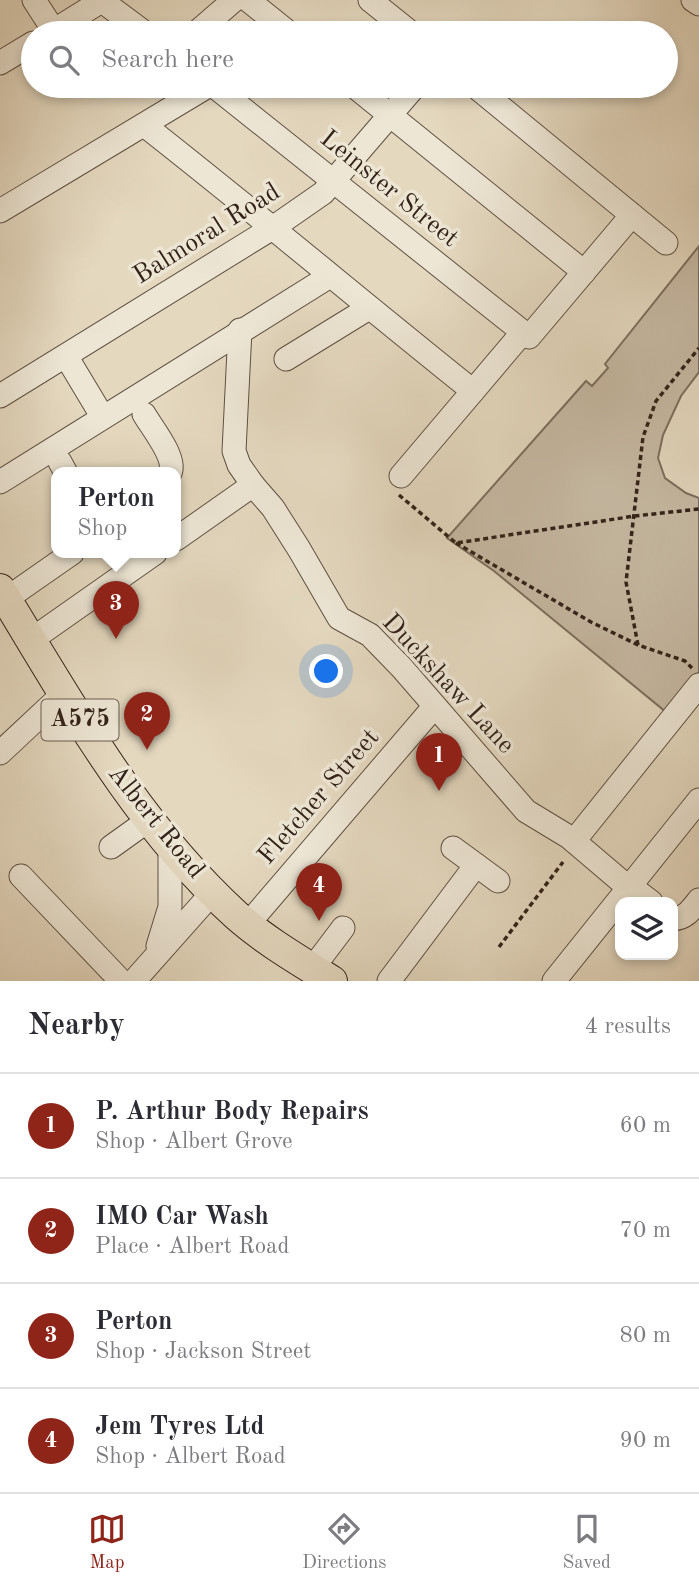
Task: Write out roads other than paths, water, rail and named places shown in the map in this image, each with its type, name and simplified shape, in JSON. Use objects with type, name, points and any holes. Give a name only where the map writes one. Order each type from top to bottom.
[{"type":"main road","name":"Albert Road","points":[[3,594],[117,777],[170,845],[213,892],[248,924],[322,975]]},
{"type":"street","points":[[34,0],[46,21]]},
{"type":"street","points":[[210,21],[234,0]]},
{"type":"street","points":[[248,0],[274,21]]},
{"type":"street","points":[[370,0],[396,21]]},
{"type":"street","points":[[693,0],[699,4]]},
{"type":"street","points":[[70,21],[102,1],[129,21]]},
{"type":"street","points":[[0,64],[21,51]]},
{"type":"street","points":[[0,211],[188,98]]},
{"type":"street","name":"Leinster Street","points":[[229,98],[526,335]]},
{"type":"street","points":[[368,98],[584,272]]},
{"type":"street","name":"Balmoral Road","points":[[0,396],[274,227],[323,193],[405,98]]},
{"type":"street","points":[[490,98],[666,243]]},
{"type":"street","points":[[144,125],[274,227],[330,276],[473,391]]},
{"type":"street","points":[[401,476],[473,391],[584,272],[632,215]]},
{"type":"street","points":[[0,482],[330,276]]},
{"type":"street","points":[[286,359],[369,308]]},
{"type":"street","name":"Duckshaw Lane","points":[[240,330],[234,451],[239,465],[273,508],[336,614],[370,635],[526,811],[574,841],[644,897]]},
{"type":"street","points":[[65,356],[103,416]]},
{"type":"street","points":[[144,414],[172,460],[173,467]]},
{"type":"street","points":[[181,527],[253,485]]},
{"type":"street","points":[[3,594],[64,558]]},
{"type":"street","points":[[31,639],[148,558]]},
{"type":"street","points":[[574,841],[699,685]]},
{"type":"street","points":[[0,753],[63,694]]},
{"type":"street","name":"Fletcher Street","points":[[248,924],[434,707]]},
{"type":"street","points":[[554,981],[699,800]]},
{"type":"street","points":[[111,848],[150,819]]},
{"type":"street","points":[[155,955],[170,907],[170,845]]},
{"type":"street","points":[[453,848],[498,881]]},
{"type":"street","points":[[389,981],[476,865]]},
{"type":"street","points":[[20,876],[121,981]]},
{"type":"street","points":[[134,981],[213,892]]},
{"type":"street","points":[[678,919],[688,915],[699,901]]},
{"type":"street","points":[[322,975],[343,928]]},
{"type":"place","name":"Perton","points":[[116,639]]},
{"type":"place","name":"IMO Car Wash","points":[[147,750]]},
{"type":"place","name":"P. Arthur Body Repairs","points":[[439,791]]},
{"type":"place","name":"Jem Tyres Ltd","points":[[319,921]]}]
